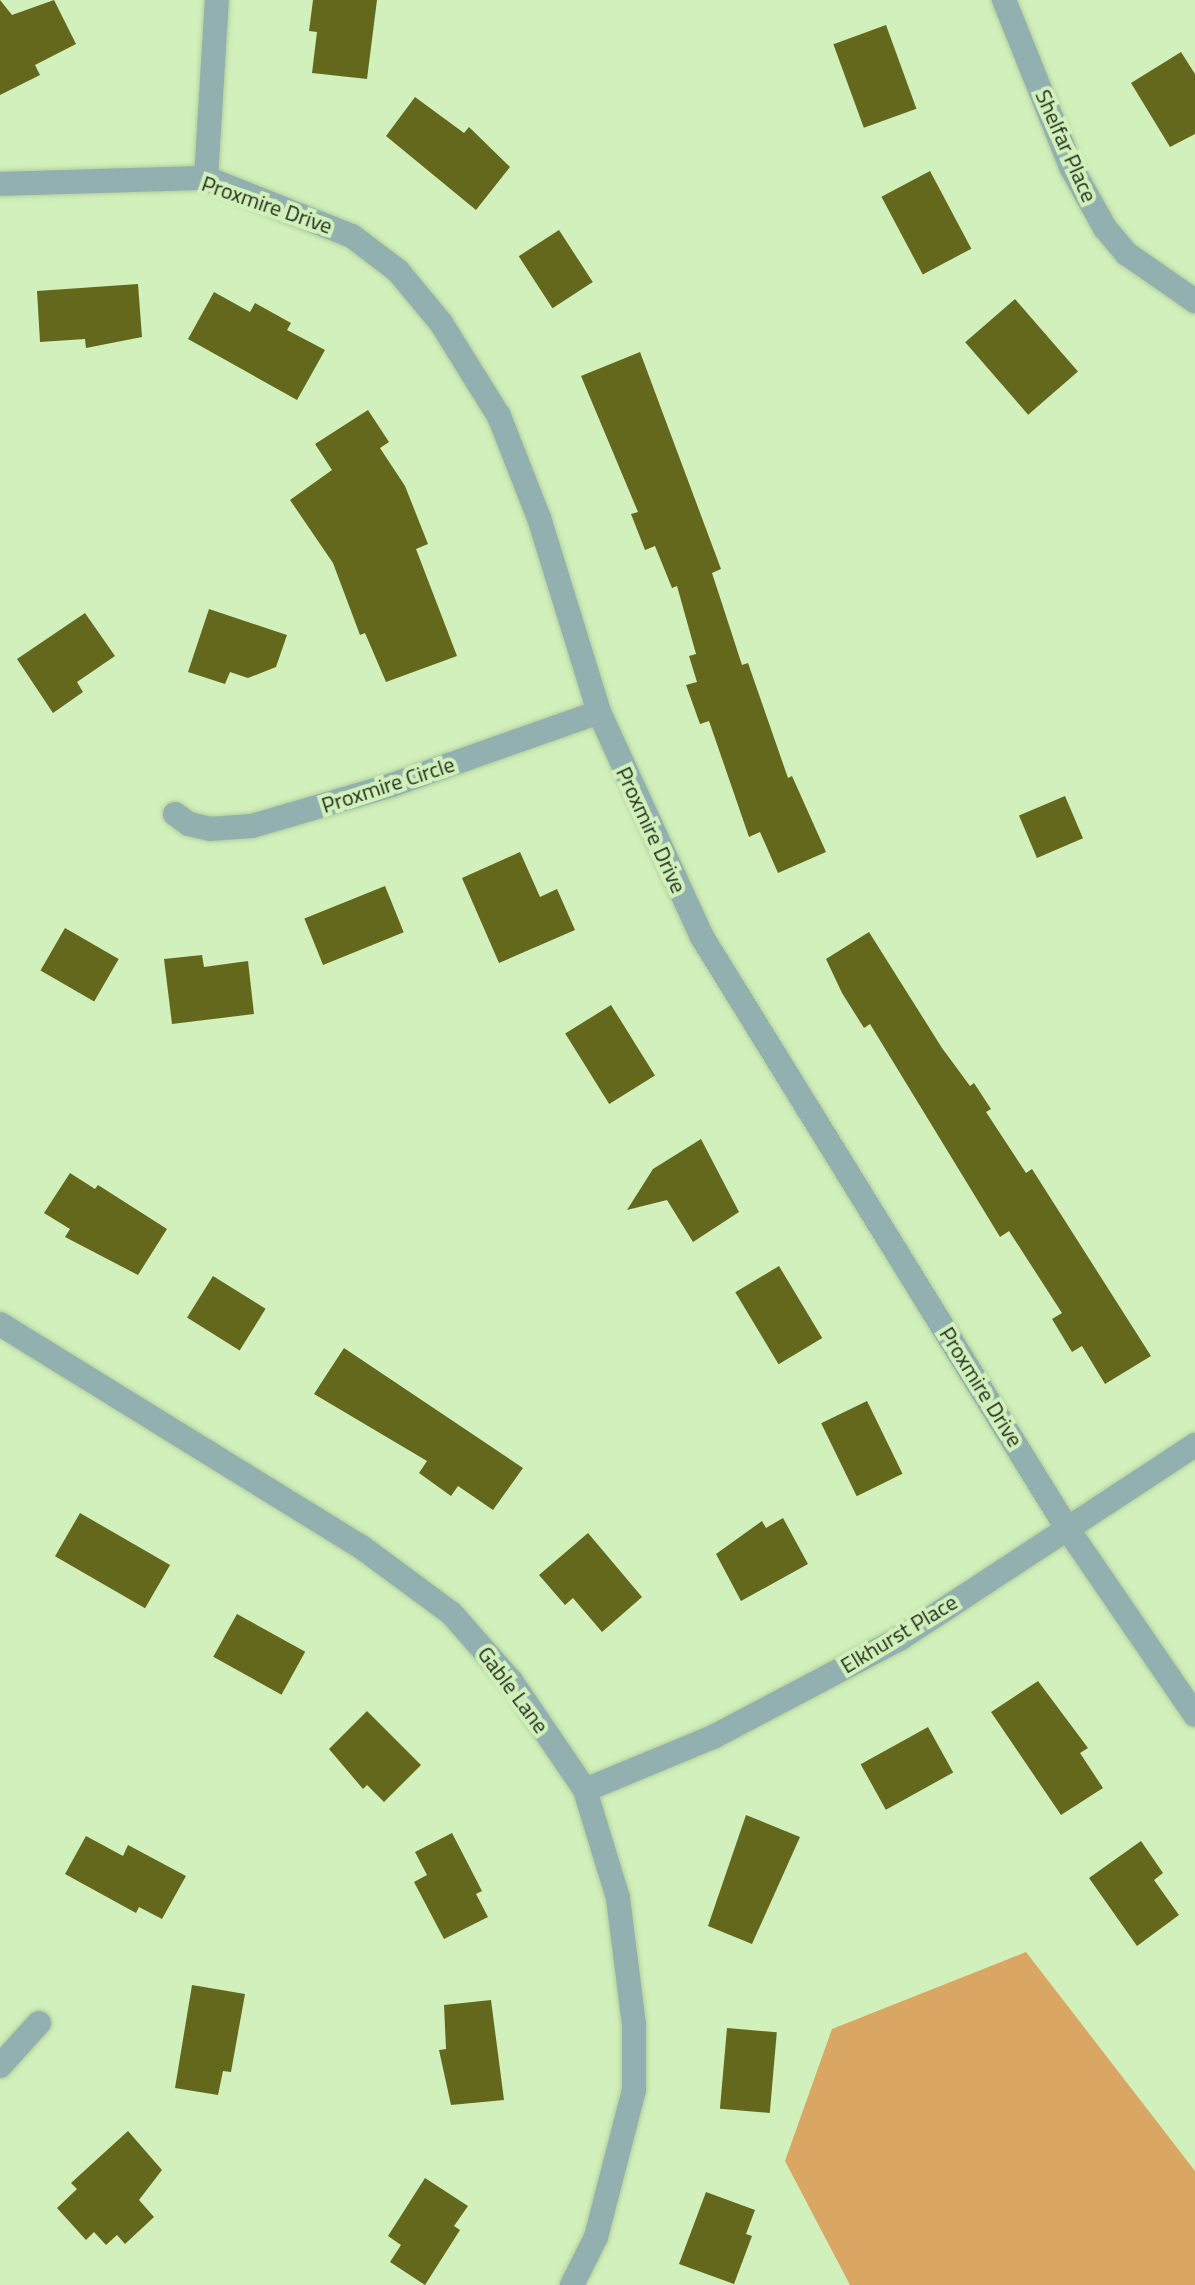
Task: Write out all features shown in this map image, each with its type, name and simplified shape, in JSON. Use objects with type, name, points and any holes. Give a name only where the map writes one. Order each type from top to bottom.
[{"type":"street","points":[[206,178],[217,0]]},
{"type":"street","name":"Shelfar Place","points":[[1004,0],[1071,167],[1105,228],[1127,254],[1195,301]]},
{"type":"street","name":"Proxmire Drive","points":[[0,184],[206,178],[352,236],[398,271],[441,323],[499,416],[539,518],[599,712],[702,937],[1065,1525],[1195,1715]]},
{"type":"street","name":"Proxmire Circle","points":[[175,814],[189,824],[210,829],[252,826],[392,785],[599,712]]},
{"type":"street","name":"Gable Lane","points":[[0,1324],[360,1546],[451,1613],[511,1681],[585,1790],[618,1898],[634,2025],[634,2090],[596,2237],[572,2285]]},
{"type":"street","name":"Elkhurst Place","points":[[585,1790],[713,1737],[901,1638],[1065,1525],[1195,1445]]},
{"type":"street","points":[[0,2066],[39,2023]]},
{"type":"shaded area","points":[[1026,1952],[1195,2171],[1195,2285],[850,2285],[785,2161],[832,2029]]},
{"type":"building","points":[[0,0],[12,15],[54,0],[76,44],[35,65],[40,75],[0,95]]},
{"type":"building","points":[[313,0],[377,0],[367,79],[312,73],[317,32],[309,31]]},
{"type":"building","points":[[886,25],[916,109],[864,128],[833,44]]},
{"type":"building","points":[[1181,52],[1195,74],[1195,134],[1170,147],[1131,83]]},
{"type":"building","points":[[415,97],[464,133],[469,127],[510,167],[476,210],[386,136]]},
{"type":"building","points":[[930,171],[971,249],[923,275],[881,197]]},
{"type":"building","points":[[559,230],[593,282],[553,308],[519,256]]},
{"type":"building","points":[[138,284],[142,337],[86,348],[85,339],[40,342],[37,291]]},
{"type":"building","points":[[214,292],[250,312],[255,303],[291,323],[287,330],[325,350],[297,400],[188,339]]},
{"type":"building","points":[[1015,299],[1078,371],[1028,415],[965,342]]},
{"type":"building","points":[[640,352],[721,569],[712,573],[742,665],[748,663],[788,778],[792,776],[826,852],[778,873],[760,832],[749,837],[709,721],[700,724],[686,685],[697,682],[689,656],[696,654],[677,586],[672,588],[655,546],[645,550],[631,514],[638,512],[581,376]]},
{"type":"building","points":[[368,410],[389,442],[380,448],[405,486],[428,544],[416,549],[457,656],[386,682],[365,633],[360,635],[333,563],[290,500],[332,470],[315,444]]},
{"type":"building","points":[[209,609],[287,635],[276,667],[248,678],[230,672],[225,684],[188,672]]},
{"type":"building","points":[[85,613],[115,656],[77,682],[83,692],[53,713],[17,659]]},
{"type":"building","points":[[1065,796],[1083,838],[1037,858],[1019,816]]},
{"type":"building","points":[[520,852],[540,897],[557,889],[575,930],[499,963],[462,878]]},
{"type":"building","points":[[385,886],[404,932],[323,965],[304,919]]},
{"type":"building","points":[[65,928],[119,959],[94,1001],[40,970]]},
{"type":"building","points":[[869,932],[942,1048],[970,1086],[974,1083],[991,1109],[986,1112],[1026,1173],[1032,1169],[1151,1356],[1105,1384],[1082,1346],[1072,1352],[1052,1319],[1062,1313],[1009,1231],[1000,1237],[870,1024],[864,1028],[842,993],[826,959]]},
{"type":"building","points":[[202,955],[204,967],[248,961],[254,1014],[172,1024],[164,959]]},
{"type":"building","points":[[611,1005],[655,1075],[609,1104],[565,1034]]},
{"type":"building","points":[[701,1139],[739,1212],[693,1242],[667,1200],[627,1210],[653,1169]]},
{"type":"building","points":[[70,1173],[95,1189],[98,1185],[167,1229],[138,1275],[65,1237],[70,1229],[44,1213]]},
{"type":"building","points":[[779,1266],[822,1338],[779,1364],[735,1292]]},
{"type":"building","points":[[213,1276],[266,1309],[240,1350],[187,1318]]},
{"type":"building","points":[[344,1348],[523,1468],[493,1510],[458,1486],[451,1496],[419,1473],[427,1461],[314,1394]]},
{"type":"building","points":[[867,1401],[903,1474],[857,1496],[821,1423]]},
{"type":"building","points":[[80,1513],[170,1565],[145,1608],[55,1556]]},
{"type":"building","points":[[783,1518],[808,1564],[741,1601],[716,1554],[762,1521],[766,1528]]},
{"type":"building","points":[[588,1533],[642,1597],[602,1632],[573,1598],[565,1605],[539,1575]]},
{"type":"building","points":[[237,1614],[305,1652],[281,1695],[213,1657]]},
{"type":"building","points":[[1038,1681],[1088,1748],[1080,1753],[1103,1788],[1061,1815],[991,1712]]},
{"type":"building","points":[[367,1711],[421,1765],[384,1802],[367,1785],[363,1789],[329,1749]]},
{"type":"building","points":[[928,1727],[953,1772],[886,1810],[861,1764]]},
{"type":"building","points":[[746,1815],[800,1837],[752,1944],[708,1926]]},
{"type":"building","points":[[452,1833],[482,1891],[476,1894],[488,1917],[444,1939],[414,1882],[427,1875],[415,1852]]},
{"type":"building","points":[[86,1836],[123,1856],[128,1845],[186,1876],[162,1919],[139,1907],[136,1913],[65,1874]]},
{"type":"building","points":[[1141,1841],[1163,1873],[1154,1880],[1179,1915],[1137,1946],[1089,1878]]},
{"type":"building","points":[[192,1985],[245,1994],[231,2072],[223,2071],[218,2095],[175,2088]]},
{"type":"building","points":[[491,2000],[504,2100],[451,2105],[439,2050],[446,2049],[444,2005]]},
{"type":"building","points":[[727,2028],[777,2032],[770,2113],[720,2109]]},
{"type":"building","points":[[128,2131],[162,2170],[139,2200],[154,2217],[125,2244],[117,2235],[106,2245],[94,2232],[86,2240],[57,2208],[77,2189],[71,2183]]},
{"type":"building","points":[[425,2178],[468,2206],[454,2226],[460,2230],[425,2285],[390,2262],[401,2245],[388,2236]]},
{"type":"building","points":[[706,2192],[755,2210],[746,2234],[752,2236],[734,2284],[679,2264]]}]
